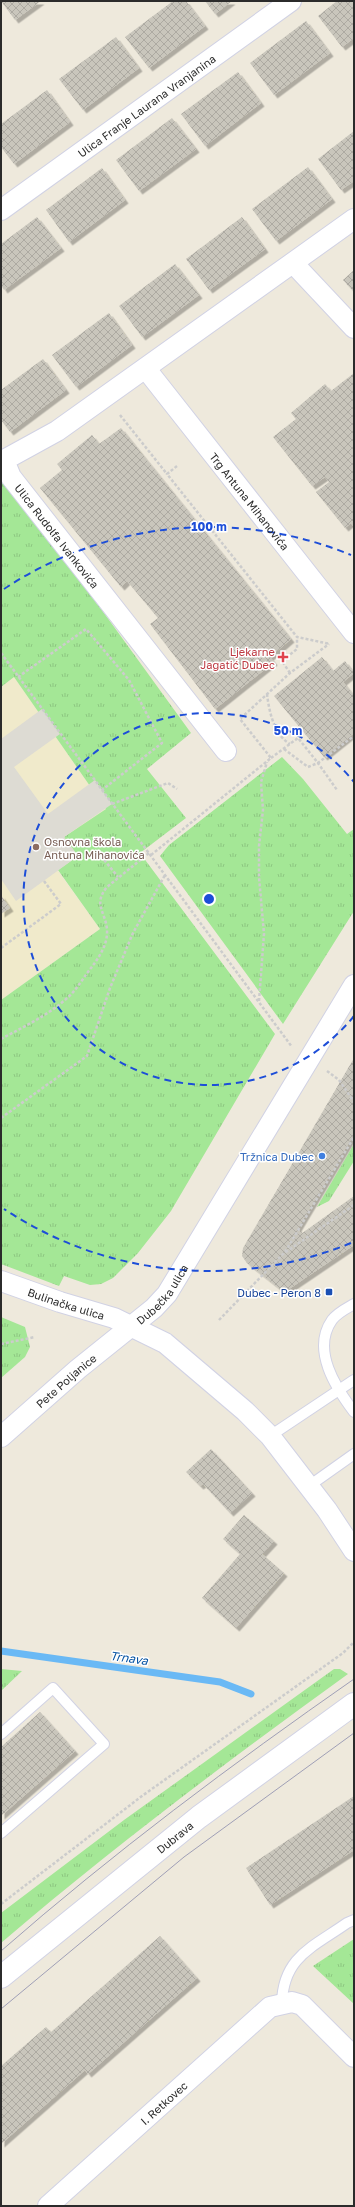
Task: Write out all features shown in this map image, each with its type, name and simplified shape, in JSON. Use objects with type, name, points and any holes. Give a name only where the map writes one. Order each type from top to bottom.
[{"type":"main road","name":"Dubrava","points":[[1,1977],[198,1817],[354,1704]]},
{"type":"street","name":"Ulica Franje Laurana Vranjanina","points":[[1,210],[291,1]]},
{"type":"street","name":"Ulica Rudolfa Ivankovića","points":[[226,751],[11,477],[6,465],[6,459],[57,431],[354,220]]},
{"type":"street","points":[[293,263],[354,328]]},
{"type":"street","name":"Trg Antuna Mihanovića","points":[[146,369],[354,633]]},
{"type":"street","name":"Dubečka ulica","points":[[354,985],[177,1280],[158,1304],[132,1326],[165,1344],[245,1411],[270,1436],[309,1486],[354,1550]]},
{"type":"street","name":"Bulinačka ulica","points":[[1,1281],[60,1302],[114,1318],[132,1326]]},
{"type":"street","name":"Pete Poljanice","points":[[1,1437],[78,1369],[132,1326]]},
{"type":"street","points":[[282,2003],[292,2002],[302,2005],[354,2057]]},
{"type":"street","name":"I. Retkovec","points":[[48,2206],[270,2008],[282,2003]]},
{"type":"lane","points":[[354,1304],[333,1319],[327,1330],[324,1346],[327,1365],[338,1390],[354,1412]]},
{"type":"lane","points":[[270,1436],[354,1380]]},
{"type":"lane","points":[[309,1486],[354,1454]]},
{"type":"lane","points":[[1,1734],[53,1688],[104,1744],[1,1834]]},
{"type":"lane","points":[[282,2003],[282,1989],[288,1972],[297,1958],[347,1922],[354,1920]]},
{"type":"path","points":[[120,415],[297,637],[297,649],[282,661],[290,673]]},
{"type":"path","points":[[167,474],[177,466]]},
{"type":"path","points":[[18,677],[86,629],[129,680],[162,743],[102,790]]},
{"type":"path","points":[[271,758],[240,719],[290,673],[329,644],[297,637]]},
{"type":"path","points":[[1,653],[259,1001],[288,1044],[294,1048]]},
{"type":"path","points":[[267,694],[268,705],[277,730],[282,738],[290,744]]},
{"type":"path","points":[[246,736],[251,733]]},
{"type":"path","points":[[284,749],[308,767],[318,763],[354,736]]},
{"type":"path","points":[[1,1039],[44,1015],[67,998],[98,958],[106,943],[107,929],[99,902],[101,894],[118,877],[150,854],[271,758],[298,738],[337,790]]},
{"type":"path","points":[[259,1001],[264,934],[259,877],[259,846],[263,810],[261,782],[267,762]]},
{"type":"path","points":[[112,804],[168,783],[177,789]]},
{"type":"path","points":[[101,856],[118,877]]},
{"type":"path","points":[[1,1118],[87,1056],[110,988],[133,933],[165,875]]},
{"type":"path","points":[[1,948],[61,904],[44,881]]},
{"type":"path","points":[[339,1080],[354,1102]]},
{"type":"path","points":[[283,1254],[354,1137]]},
{"type":"path","points":[[219,1320],[283,1254],[354,1205]]},
{"type":"path","points":[[1,1344],[35,1337]]},
{"type":"path","points":[[1,1904],[142,1796],[343,1653],[354,1642]]},
{"type":"shaded area","name":"Osnovna škola Antuna Mihanovića","points":[[14,677],[106,809],[64,837],[78,856],[58,871],[100,929],[1,1000],[1,687]]},
{"type":"shaded area","points":[[42,709],[60,734],[14,767],[48,814],[95,780],[112,804],[64,837],[78,856],[16,901],[1,879],[1,739]]},
{"type":"green space","points":[[1,471],[191,733],[147,769],[186,818],[140,853],[275,1034],[171,1211],[138,1253],[113,1278],[101,1284],[90,1285],[64,1276],[59,1286],[1,1264],[1,1000],[100,929],[58,870],[78,856],[64,837],[106,809],[14,677],[1,687]]},
{"type":"green space","points":[[282,757],[303,779],[347,834],[354,829],[354,911],[283,1024],[160,856],[169,845]]},
{"type":"green space","points":[[354,1144],[354,1161],[329,1201],[317,1207]]},
{"type":"green space","points":[[1,1317],[25,1327],[30,1347],[25,1357],[1,1378]]},
{"type":"green space","points":[[1,1669],[22,1671],[1,1691]]},
{"type":"green space","points":[[334,1669],[340,1669],[348,1674],[259,1739],[128,1839],[1,1943],[1,1913],[124,1820]]},
{"type":"green space","points":[[354,1939],[354,2004],[313,1966]]},
{"type":"building","points":[[1,1],[41,1],[15,20]]},
{"type":"building","points":[[173,1],[186,1],[205,26],[149,68],[125,37]]},
{"type":"building","points":[[205,1],[232,1],[215,14]]},
{"type":"building","points":[[337,1],[354,1],[354,38],[342,47],[318,16]]},
{"type":"building","points":[[306,21],[330,53],[274,95],[250,63]]},
{"type":"building","points":[[116,37],[139,68],[83,110],[59,79]]},
{"type":"building","points":[[238,72],[261,103],[205,146],[181,114]]},
{"type":"building","points":[[47,90],[70,122],[14,164],[1,147],[1,124]]},
{"type":"building","points":[[172,118],[196,149],[139,191],[116,160]]},
{"type":"building","points":[[354,131],[354,181],[341,190],[318,159]]},
{"type":"building","points":[[308,167],[332,199],[276,241],[252,209]]},
{"type":"building","points":[[102,168],[125,200],[69,242],[46,210]]},
{"type":"building","points":[[37,217],[61,248],[4,290],[1,285],[1,244]]},
{"type":"building","points":[[242,217],[265,249],[209,290],[186,259]]},
{"type":"building","points":[[175,264],[199,295],[142,337],[119,306]]},
{"type":"building","points":[[354,270],[354,292],[343,280]]},
{"type":"building","points":[[109,313],[132,345],[76,387],[52,355]]},
{"type":"building","points":[[43,359],[66,390],[10,432],[1,420],[1,390]]},
{"type":"building","points":[[354,373],[354,527],[351,523],[345,528],[316,492],[329,482],[325,477],[312,486],[273,437],[296,419],[291,413],[325,384],[331,391]]},
{"type":"building","points":[[121,428],[291,639],[270,657],[274,662],[215,709],[150,624],[158,618],[127,581],[121,587],[40,488],[62,470],[57,464],[92,435],[99,444]]},
{"type":"building","points":[[322,657],[333,671],[345,661],[354,673],[343,682],[354,696],[354,733],[324,757],[274,696]]},
{"type":"building","points":[[1,895],[10,908],[1,914]]},
{"type":"building","points":[[354,1058],[354,1134],[298,1228],[301,1234],[354,1196],[354,1245],[286,1291],[280,1289],[247,1263],[242,1256],[243,1248]]},
{"type":"building","points":[[211,1449],[252,1493],[230,1513],[203,1484],[200,1486],[186,1472]]},
{"type":"building","points":[[244,1515],[274,1541],[262,1554],[284,1573],[236,1628],[202,1598],[240,1554],[223,1539]]},
{"type":"building","points":[[40,1712],[75,1751],[1,1816],[1,1747]]},
{"type":"building","points":[[354,1796],[354,1850],[270,1905],[246,1868]]},
{"type":"building","points":[[160,1936],[197,1978],[88,2074],[85,2070],[1,2144],[1,2066],[46,2027],[51,2032]]},
{"type":"waterway","name":"Trnava","points":[[1,1651],[220,1682],[251,1694]]},
{"type":"tram line","points":[[1,1951],[86,1879],[174,1810],[354,1679]]},
{"type":"tram line","points":[[1,2009],[184,1857],[354,1733]]},
{"type":"place","name":"Ljekarne Jagatić Dubec","points":[[283,657]]},
{"type":"place","name":"Osnovna škola Antuna Mihanovića","points":[[36,847]]},
{"type":"place","name":"Tržnica Dubec","points":[[322,1156]]},
{"type":"place","name":"Dubec - Peron 8","points":[[329,1292]]}]
